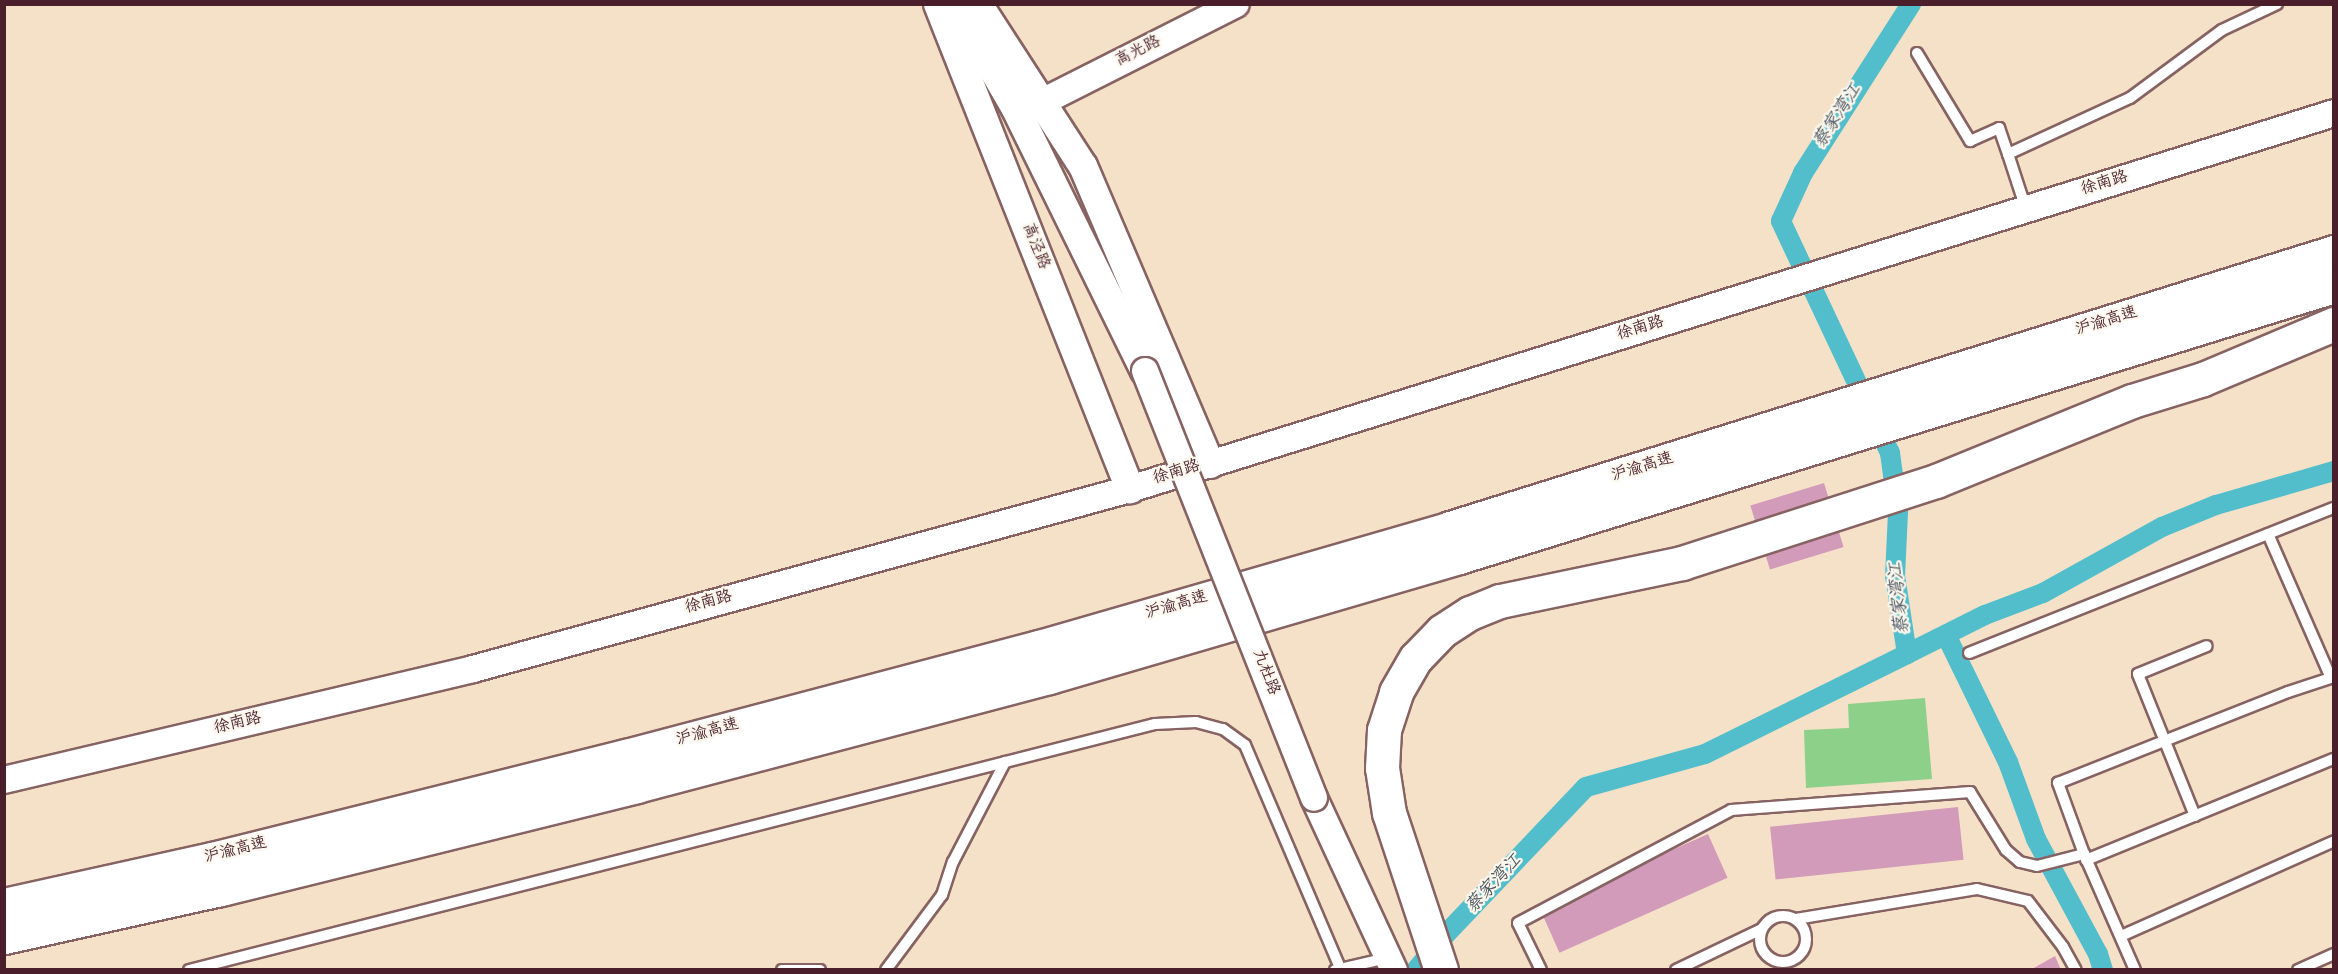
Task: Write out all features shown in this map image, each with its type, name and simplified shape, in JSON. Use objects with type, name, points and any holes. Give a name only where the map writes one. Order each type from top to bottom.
[{"type":"highway","name":"沪渝高速","points":[[1917,405],[2334,252]]},
{"type":"highway","name":"沪渝高速","points":[[4,905],[212,859],[703,735],[1039,646],[1450,528],[1917,405],[2334,286]]},
{"type":"highway","points":[[1917,405],[2334,291]]},
{"type":"highway","points":[[1441,969],[1389,813],[1382,768],[1384,730],[1396,692],[1416,658],[1442,631],[1470,613],[1500,601],[1682,563],[1936,481],[2132,401],[2203,379],[2334,324]]},
{"type":"highway","name":"沪渝高速","points":[[4,937],[221,890],[624,789],[1048,677],[1459,557],[1835,425]]},
{"type":"highway","points":[[4,899],[183,860],[703,735]]},
{"type":"highway","points":[[4,885],[183,860]]},
{"type":"main road","name":"高泾路","points":[[938,4],[1130,489]]},
{"type":"main road","points":[[955,4],[1015,106],[1145,371]]},
{"type":"main road","points":[[978,4],[1083,166],[1210,464]]},
{"type":"street","name":"高光路","points":[[1042,102],[1236,4]]},
{"type":"street","name":"徐南路","points":[[4,780],[473,669],[1130,489],[2334,113]]},
{"type":"street","name":"九杜路","points":[[1145,371],[1314,798],[1391,964]]},
{"type":"lane","points":[[2008,154],[2130,98],[2222,30],[2277,4]]},
{"type":"lane","points":[[1917,53],[1970,141],[1999,128],[2026,210]]},
{"type":"lane","points":[[1969,653],[2334,508]]},
{"type":"lane","points":[[2135,969],[2085,857],[2058,783],[2288,692],[2332,677],[2268,534]]},
{"type":"lane","points":[[2195,816],[2138,674],[2207,646]]},
{"type":"lane","points":[[189,969],[1155,724],[1196,722],[1223,729],[1245,745],[1337,969],[1391,964]]},
{"type":"lane","points":[[1541,969],[1518,923],[1731,810],[1970,792],[2006,850],[2020,862],[2037,866],[2085,857],[2195,816],[2334,759]]},
{"type":"lane","points":[[886,969],[942,895],[953,861],[1005,762]]},
{"type":"lane","points":[[2121,936],[2334,841]]},
{"type":"lane","points":[[1796,919],[1977,889],[2028,902],[2064,947],[2076,969]]},
{"type":"lane","points":[[1676,969],[1762,930],[1773,918],[1788,916],[1801,924],[1807,938],[1802,952],[1792,965],[1775,961],[1764,951],[1761,944],[1762,930]]},
{"type":"lane","points":[[2298,969],[2334,954]]},
{"type":"lane","points":[[782,969],[820,969]]},
{"type":"green space","points":[[1925,698],[1932,779],[1806,788],[1804,730],[1849,728],[1848,704]]},
{"type":"building","points":[[1824,483],[1844,547],[1770,570],[1750,506]]},
{"type":"building","points":[[1958,807],[1964,860],[1776,879],[1770,827]]},
{"type":"building","points":[[1708,834],[1728,878],[1559,953],[1540,909]]},
{"type":"building","points":[[2055,956],[2061,970],[2030,970]]},
{"type":"waterway","name":"蔡家湾江","points":[[1416,970],[1445,935],[1586,787],[1705,754],[1907,654],[1895,576],[1898,512],[1890,453],[1781,221],[1803,173],[1911,4]]},
{"type":"waterway","points":[[1907,654],[1985,615],[2043,593],[2162,527],[2216,505],[2334,471]]},
{"type":"waterway","points":[[1946,635],[2008,762],[2036,839],[2098,954],[2103,970]]}]
